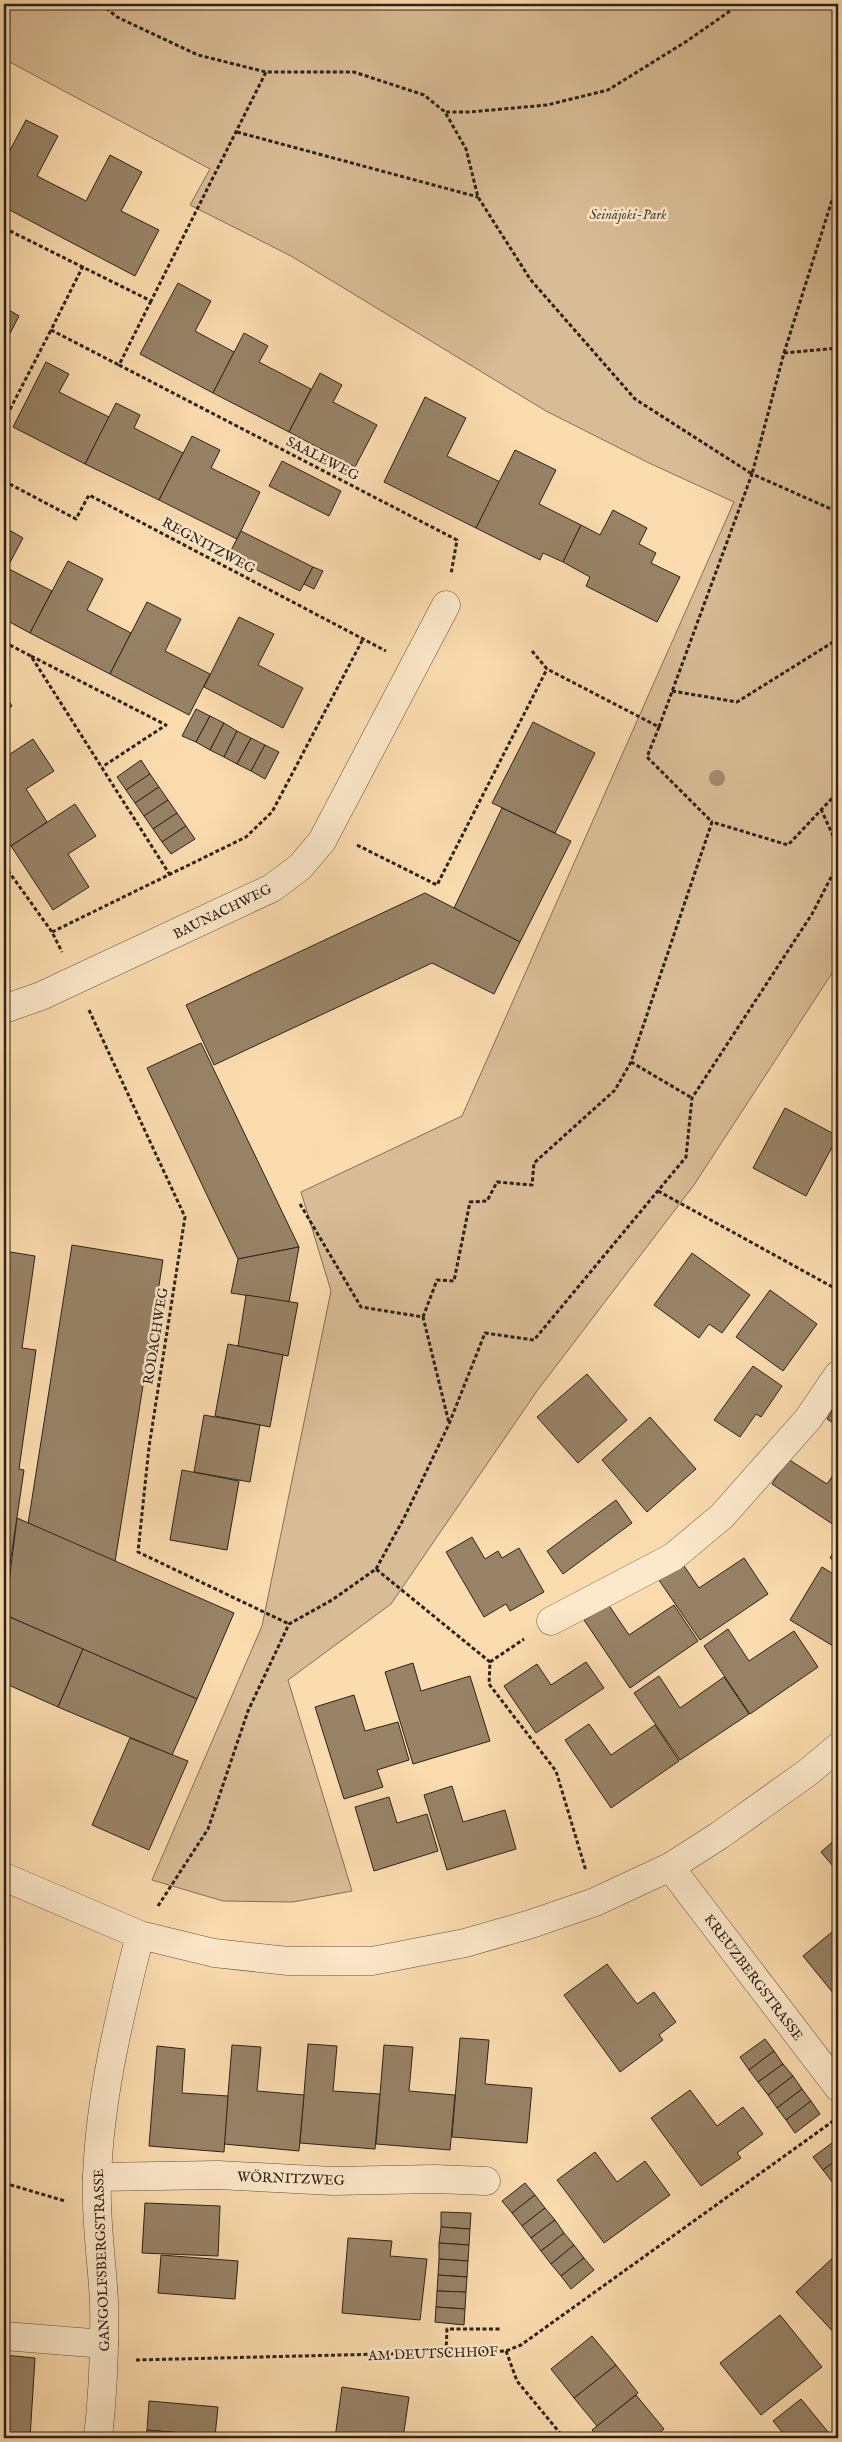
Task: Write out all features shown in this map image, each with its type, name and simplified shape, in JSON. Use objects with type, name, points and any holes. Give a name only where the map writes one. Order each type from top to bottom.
[{"type":"street","name":"BAUNACHWEG","points":[[4,1009],[76,980],[272,888],[300,867],[328,830],[446,605]]},
{"type":"street","points":[[551,1621],[673,1557],[722,1516],[808,1419],[838,1375]]},
{"type":"street","points":[[4,1877],[140,1935],[214,1953],[288,1961],[372,1961],[465,1943],[531,1924],[596,1902],[670,1867],[765,1803],[838,1747]]},
{"type":"street","name":"KREUZBERGSTRASSE","points":[[670,1867],[838,2087]]},
{"type":"street","name":"GANGOLFSBERGSTRASSE","points":[[98,2438],[104,2352],[104,2302],[97,2211],[97,2177],[103,2105],[118,2024],[140,1935]]},
{"type":"street","name":"WÖRNITZWEG","points":[[97,2177],[218,2175],[333,2181],[435,2179],[486,2181]]},
{"type":"street","points":[[4,2336],[104,2352]]},
{"type":"path","points":[[101,4],[117,17],[198,55],[266,72],[354,72],[424,95],[445,112],[466,149],[478,197],[530,279],[635,399],[752,474],[838,512]]},
{"type":"path","points":[[445,112],[547,105],[608,90],[687,41],[740,4]]},
{"type":"path","points":[[119,365],[266,72]]},
{"type":"path","points":[[237,132],[478,197]]},
{"type":"path","points":[[838,181],[784,353],[752,474],[647,757],[712,822],[788,845],[838,792]]},
{"type":"path","points":[[4,228],[151,301]]},
{"type":"path","points":[[4,421],[83,266]]},
{"type":"path","name":"SAALEWEG","points":[[50,330],[457,540],[446,605]]},
{"type":"path","points":[[784,353],[838,348]]},
{"type":"path","name":"REGNITZWEG","points":[[4,481],[76,519],[89,495],[414,666]]},
{"type":"path","points":[[52,932],[170,876],[246,837],[272,812],[363,638]]},
{"type":"path","points":[[672,691],[737,702],[838,639]]},
{"type":"path","points":[[4,642],[166,725],[102,767]]},
{"type":"path","points":[[532,651],[547,669],[659,727]]},
{"type":"path","points":[[31,656],[170,876]]},
{"type":"path","points":[[328,830],[437,885],[547,669]]},
{"type":"path","points":[[821,809],[838,847]]},
{"type":"path","points":[[449,1424],[423,1317],[436,1280],[454,1281],[470,1202],[487,1201],[497,1182],[532,1185],[534,1163],[615,1090],[631,1062],[712,822]]},
{"type":"path","points":[[140,1935],[208,1829],[248,1711],[289,1624],[332,1600],[376,1569],[449,1424],[485,1334],[534,1340],[686,1157],[692,1098],[812,914],[838,864]]},
{"type":"path","points":[[4,865],[52,932],[76,980]]},
{"type":"path","name":"RODACHWEG","points":[[76,980],[185,1217],[149,1447],[138,1552],[289,1624]]},
{"type":"path","points":[[631,1062],[692,1098]]},
{"type":"path","points":[[658,1191],[838,1290]]},
{"type":"path","points":[[300,1204],[361,1308],[423,1317]]},
{"type":"path","points":[[376,1569],[490,1662]]},
{"type":"path","points":[[490,1662],[551,1621]]},
{"type":"path","points":[[490,1662],[489,1684],[556,1771],[596,1902]]},
{"type":"path","name":"AM DEUTSCHHOF","points":[[104,2352],[506,2351],[521,2345],[838,2117]]},
{"type":"path","points":[[4,2183],[97,2211]]},
{"type":"path","points":[[446,2352],[447,2329],[501,2329]]},
{"type":"path","points":[[506,2351],[517,2381],[564,2438]]},
{"type":"green space","name":"Seinäjoki-Park","points":[[4,4],[838,4],[838,964],[694,1185],[537,1391],[391,1604],[288,1680],[352,1891],[293,1902],[223,1901],[152,1880],[262,1626],[331,1291],[301,1192],[462,1116],[734,502],[649,463],[546,411],[291,256],[190,205],[210,169],[4,59]]},
{"type":"building","points":[[26,120],[58,136],[37,176],[86,201],[110,155],[142,172],[121,211],[159,230],[135,276],[4,207],[4,155],[7,156]]},
{"type":"building","points":[[178,283],[211,301],[195,331],[234,352],[213,393],[140,354]]},
{"type":"building","points":[[4,307],[19,316],[4,345]]},
{"type":"building","points":[[244,333],[268,346],[259,362],[311,389],[289,432],[213,393]]},
{"type":"building","points":[[46,362],[69,374],[59,392],[109,417],[85,464],[13,427]]},
{"type":"building","points":[[320,373],[342,385],[333,402],[377,425],[355,467],[289,432]]},
{"type":"building","points":[[425,397],[466,418],[447,456],[500,482],[476,528],[384,482]]},
{"type":"building","points":[[116,403],[140,415],[134,428],[183,453],[159,500],[85,464]]},
{"type":"building","points":[[192,436],[220,450],[211,468],[260,492],[237,539],[159,500]]},
{"type":"building","points":[[515,450],[556,470],[539,504],[581,525],[563,562],[543,553],[540,560],[476,528]]},
{"type":"building","points":[[282,461],[341,491],[329,516],[269,486]]},
{"type":"building","points":[[613,510],[647,528],[639,544],[656,553],[651,563],[680,577],[657,622],[586,586],[590,577],[563,562],[581,525],[600,535]]},
{"type":"building","points":[[4,527],[23,538],[7,568],[52,591],[30,633],[4,619]]},
{"type":"building","points":[[241,531],[313,567],[300,591],[228,556]]},
{"type":"building","points":[[68,561],[103,579],[87,610],[131,633],[110,674],[30,633]]},
{"type":"building","points":[[313,567],[323,571],[314,589],[304,584]]},
{"type":"building","points":[[147,602],[181,619],[165,651],[210,674],[189,715],[110,674]]},
{"type":"building","points":[[239,617],[274,634],[258,665],[303,688],[283,728],[204,687]]},
{"type":"building","points":[[4,694],[12,706],[4,711]]},
{"type":"building","points":[[196,709],[210,716],[196,742],[182,736]]},
{"type":"building","points":[[210,716],[224,723],[210,750],[196,742]]},
{"type":"building","points":[[533,722],[595,753],[555,833],[492,803]]},
{"type":"building","points":[[224,723],[237,731],[224,757],[210,750]]},
{"type":"building","points":[[237,731],[251,738],[237,764],[224,757]]},
{"type":"building","points":[[251,738],[265,745],[251,771],[237,764]]},
{"type":"building","points":[[33,739],[54,771],[26,789],[47,822],[11,846],[4,835],[4,758]]},
{"type":"building","points":[[265,745],[279,752],[265,779],[251,771]]},
{"type":"building","points":[[141,760],[150,774],[126,790],[117,777]]},
{"type":"building","points":[[150,774],[159,787],[135,803],[126,790]]},
{"type":"building","points":[[159,787],[168,800],[144,816],[135,803]]},
{"type":"building","points":[[168,800],[177,813],[153,829],[144,816]]},
{"type":"building","points":[[75,804],[96,836],[68,854],[89,887],[53,910],[11,846]]},
{"type":"building","points":[[502,808],[571,841],[520,942],[454,908]]},
{"type":"building","points":[[177,813],[186,826],[162,842],[153,829]]},
{"type":"building","points":[[186,826],[195,839],[171,854],[162,842]]},
{"type":"building","points":[[425,893],[520,942],[494,994],[432,963],[214,1065],[186,1005]]},
{"type":"building","points":[[201,1043],[299,1247],[238,1259],[213,1208],[147,1068]]},
{"type":"building","points":[[785,1108],[838,1136],[806,1196],[753,1168]]},
{"type":"building","points":[[72,1245],[163,1260],[115,1562],[28,1524]]},
{"type":"building","points":[[299,1247],[289,1302],[231,1293],[238,1259]]},
{"type":"building","points":[[4,1251],[35,1256],[22,1348],[36,1350],[19,1469],[24,1470],[9,1571],[4,1571]]},
{"type":"building","points":[[692,1253],[750,1295],[722,1333],[709,1324],[699,1338],[654,1305]]},
{"type":"building","points":[[770,1290],[817,1324],[783,1371],[736,1337]]},
{"type":"building","points":[[246,1295],[298,1303],[288,1356],[238,1346]]},
{"type":"building","points":[[228,1344],[283,1355],[270,1427],[215,1416]]},
{"type":"building","points":[[753,1366],[782,1386],[761,1417],[756,1414],[740,1437],[714,1420]]},
{"type":"building","points":[[587,1374],[627,1420],[578,1463],[537,1417]]},
{"type":"building","points":[[838,1401],[838,1426],[827,1419]]},
{"type":"building","points":[[204,1415],[260,1425],[250,1482],[194,1472]]},
{"type":"building","points":[[650,1417],[696,1469],[647,1512],[602,1460]]},
{"type":"building","points":[[788,1459],[827,1484],[838,1468],[837,1527],[772,1484]]},
{"type":"building","points":[[182,1470],[239,1481],[227,1550],[170,1540]]},
{"type":"building","points":[[616,1500],[632,1523],[563,1574],[547,1551]]},
{"type":"building","points":[[17,1518],[234,1613],[197,1699],[5,1615]]},
{"type":"building","points":[[472,1537],[485,1559],[498,1551],[502,1558],[519,1548],[544,1592],[510,1611],[506,1604],[484,1617],[446,1552]]},
{"type":"building","points":[[838,1545],[838,1563],[830,1558]]},
{"type":"building","points":[[678,1557],[699,1588],[744,1558],[768,1594],[700,1640],[654,1573]]},
{"type":"building","points":[[822,1567],[838,1577],[838,1649],[790,1620]]},
{"type":"building","points":[[4,1571],[9,1571],[4,1619]]},
{"type":"building","points":[[608,1604],[629,1635],[674,1605],[698,1641],[630,1688],[584,1620]]},
{"type":"building","points":[[5,1615],[83,1649],[58,1707],[4,1683]]},
{"type":"building","points":[[728,1629],[749,1661],[794,1631],[818,1667],[750,1714],[704,1646]]},
{"type":"building","points":[[83,1649],[197,1699],[172,1755],[58,1707]]},
{"type":"building","points":[[586,1662],[604,1688],[536,1733],[504,1686],[537,1664],[551,1685]]},
{"type":"building","points":[[413,1663],[421,1691],[470,1676],[490,1741],[413,1764],[385,1672]]},
{"type":"building","points":[[659,1676],[680,1708],[724,1677],[749,1714],[680,1760],[634,1693]]},
{"type":"building","points":[[354,1695],[365,1731],[398,1722],[409,1760],[377,1770],[383,1787],[344,1799],[315,1707]]},
{"type":"building","points":[[589,1724],[611,1755],[655,1725],[679,1761],[611,1808],[565,1740]]},
{"type":"building","points":[[130,1738],[188,1761],[149,1850],[92,1825]]},
{"type":"building","points":[[452,1786],[463,1822],[505,1810],[516,1849],[447,1870],[424,1795]]},
{"type":"building","points":[[389,1797],[397,1823],[427,1814],[438,1851],[374,1871],[355,1807]]},
{"type":"building","points":[[838,1837],[838,1872],[821,1852]]},
{"type":"building","points":[[838,1927],[838,1999],[803,1956]]},
{"type":"building","points":[[607,1964],[637,2004],[654,1992],[676,2022],[659,2035],[663,2040],[620,2072],[564,1995]]},
{"type":"building","points":[[460,2038],[489,2040],[485,2084],[532,2088],[527,2143],[452,2137]]},
{"type":"building","points":[[765,2039],[774,2051],[749,2070],[740,2057]]},
{"type":"building","points":[[308,2044],[337,2046],[333,2091],[380,2094],[375,2149],[300,2143]]},
{"type":"building","points":[[232,2045],[261,2047],[257,2091],[304,2095],[299,2151],[224,2144]]},
{"type":"building","points":[[384,2045],[413,2047],[409,2091],[455,2095],[450,2150],[376,2144]]},
{"type":"building","points":[[157,2046],[185,2049],[182,2093],[228,2096],[224,2152],[149,2146]]},
{"type":"building","points":[[774,2051],[783,2064],[758,2082],[749,2070]]},
{"type":"building","points":[[783,2064],[793,2076],[768,2095],[758,2082]]},
{"type":"building","points":[[793,2076],[802,2089],[777,2108],[768,2095]]},
{"type":"building","points":[[802,2089],[811,2101],[786,2120],[777,2108]]},
{"type":"building","points":[[690,2090],[717,2126],[743,2107],[763,2134],[737,2153],[741,2158],[701,2186],[651,2118]]},
{"type":"building","points":[[811,2101],[820,2114],[795,2133],[786,2120]]},
{"type":"building","points":[[836,2140],[838,2159],[823,2170],[813,2157]]},
{"type":"building","points":[[595,2152],[617,2182],[645,2161],[670,2195],[604,2243],[557,2180]]},
{"type":"building","points":[[838,2159],[838,2179],[833,2183],[823,2170]]},
{"type":"building","points":[[525,2183],[535,2195],[512,2213],[502,2201]]},
{"type":"building","points":[[535,2195],[545,2208],[522,2226],[512,2213]]},
{"type":"building","points":[[145,2203],[220,2206],[218,2256],[142,2253]]},
{"type":"building","points":[[545,2208],[555,2220],[531,2238],[522,2226]]},
{"type":"building","points":[[441,2212],[471,2213],[470,2229],[441,2227]]},
{"type":"building","points":[[555,2220],[564,2233],[541,2251],[531,2238]]},
{"type":"building","points":[[441,2227],[470,2229],[469,2245],[439,2243]]},
{"type":"building","points":[[564,2233],[574,2245],[551,2264],[541,2251]]},
{"type":"building","points":[[348,2238],[392,2241],[390,2256],[427,2259],[420,2320],[342,2313]]},
{"type":"building","points":[[439,2243],[469,2245],[468,2261],[439,2259]]},
{"type":"building","points":[[574,2245],[584,2258],[561,2276],[551,2264]]},
{"type":"building","points":[[838,2253],[838,2337],[796,2292]]},
{"type":"building","points":[[161,2255],[238,2261],[235,2299],[158,2293]]},
{"type":"building","points":[[584,2258],[594,2270],[571,2289],[561,2276]]},
{"type":"building","points":[[439,2259],[468,2261],[467,2277],[438,2275]]},
{"type":"building","points":[[438,2275],[467,2277],[466,2292],[437,2291]]},
{"type":"building","points":[[437,2291],[466,2292],[465,2309],[436,2307]]},
{"type":"building","points":[[436,2307],[465,2309],[464,2325],[435,2322]]},
{"type":"building","points":[[780,2315],[822,2367],[761,2415],[720,2363]]},
{"type":"building","points":[[592,2336],[616,2365],[574,2398],[551,2369]]},
{"type":"building","points":[[4,2355],[35,2358],[30,2438],[4,2438]]},
{"type":"building","points":[[616,2365],[638,2393],[597,2426],[574,2398]]},
{"type":"building","points":[[342,2387],[409,2397],[403,2438],[335,2438]]},
{"type":"building","points":[[636,2395],[664,2429],[653,2438],[599,2438],[592,2430]]},
{"type":"building","points":[[801,2399],[833,2438],[787,2438],[773,2421]]},
{"type":"building","points":[[149,2401],[218,2407],[215,2436],[147,2430]]},
{"type":"building","points":[[147,2430],[215,2436],[215,2438],[146,2438]]}]
